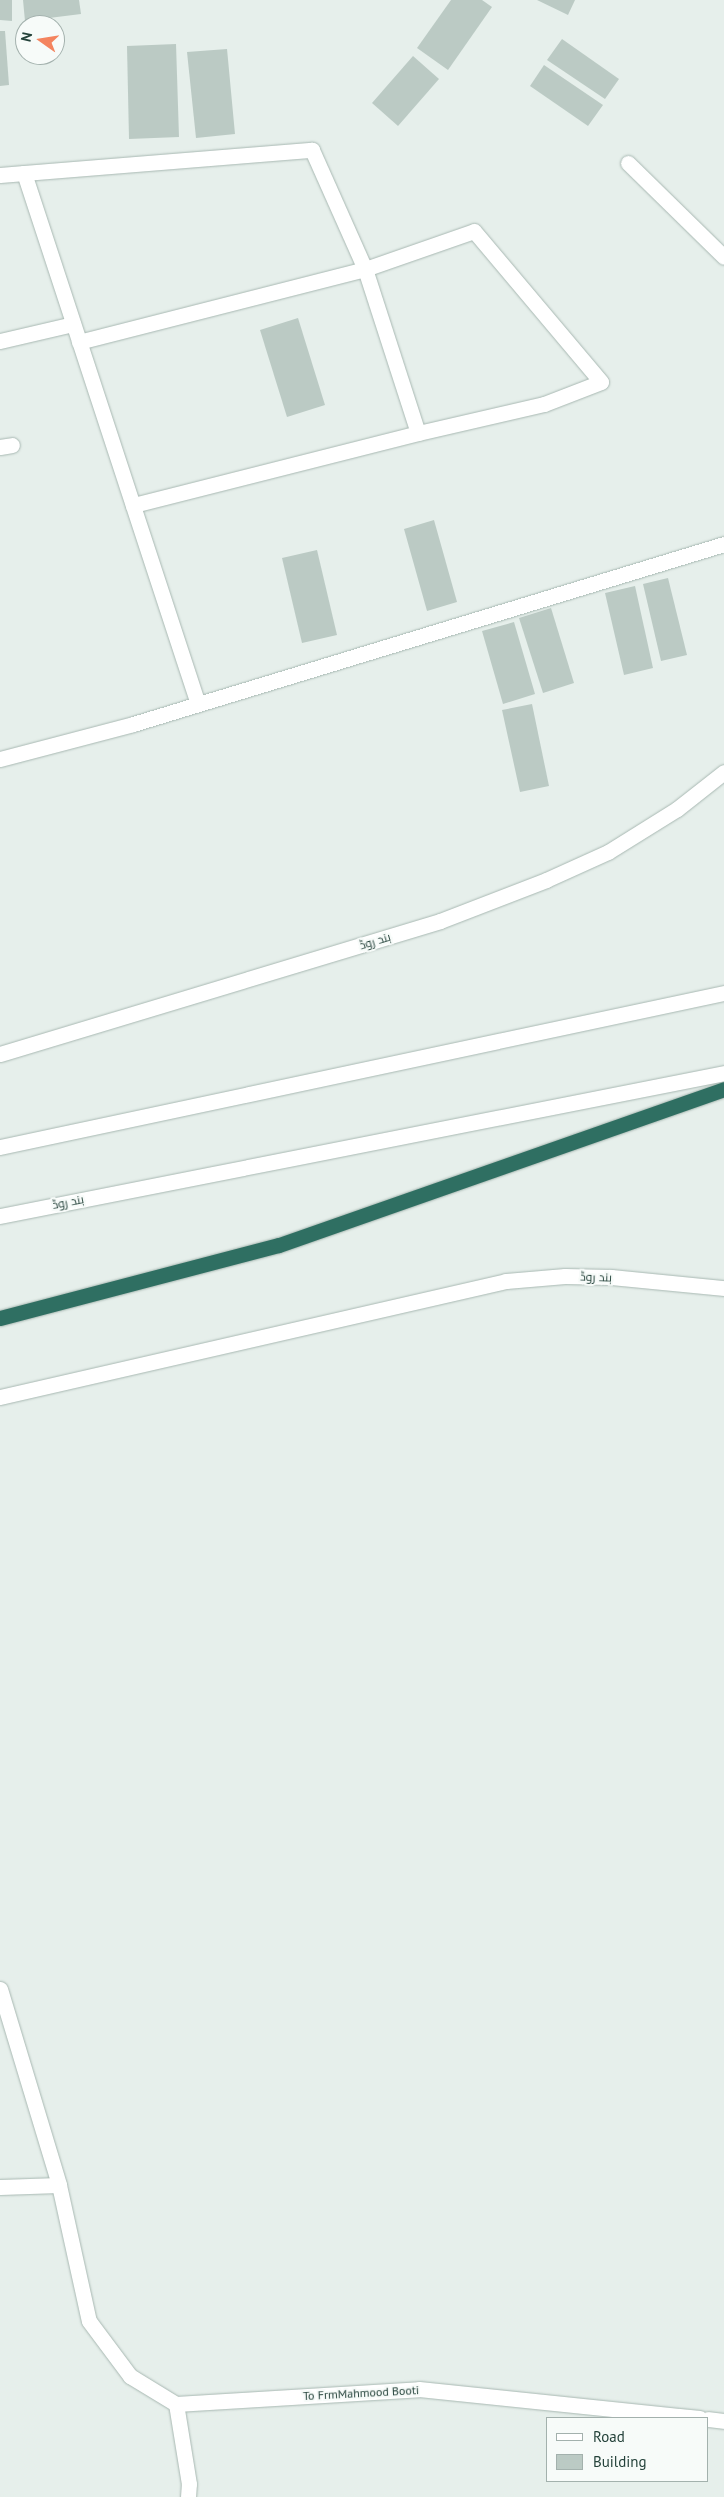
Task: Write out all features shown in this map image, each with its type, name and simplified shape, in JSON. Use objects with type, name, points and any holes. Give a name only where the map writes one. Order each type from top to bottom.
[{"type":"highway","points":[[0,1318],[279,1245],[724,1089]]},
{"type":"street","points":[[0,175],[312,150],[365,269],[418,433]]},
{"type":"street","points":[[628,163],[724,257]]},
{"type":"street","points":[[24,173],[198,704]]},
{"type":"street","points":[[79,342],[365,269],[474,231],[601,382],[544,404],[418,433],[133,505]]},
{"type":"street","points":[[0,341],[74,324]]},
{"type":"street","points":[[0,760],[198,704],[724,544]]},
{"type":"street","name":"بند روڈ","points":[[0,1054],[440,921],[520,890],[608,852],[677,808],[724,772]]},
{"type":"street","points":[[0,1147],[724,993]]},
{"type":"street","name":"بند روڈ","points":[[0,1216],[724,1073]]},
{"type":"street","name":"بند روڈ","points":[[0,1397],[506,1281],[611,1277],[724,1288]]},
{"type":"street","points":[[0,1989],[59,2185],[89,2320],[130,2376],[176,2404],[189,2484],[188,2497]]},
{"type":"street","points":[[0,2187],[59,2185]]},
{"type":"street","name":"To FrmMahmood Booti","points":[[176,2404],[418,2389],[690,2417]]},
{"type":"street","points":[[709,2419],[724,2421]]},
{"type":"building","points":[[0,0],[12,0],[12,21],[0,20]]},
{"type":"building","points":[[23,0],[79,0],[81,14],[65,16],[24,15]]},
{"type":"building","points":[[451,0],[482,0],[492,7],[448,70],[417,48]]},
{"type":"building","points":[[537,0],[575,0],[568,15]]},
{"type":"building","points":[[0,31],[5,31],[9,85],[0,86]]},
{"type":"building","points":[[562,39],[619,79],[605,99],[547,60]]},
{"type":"building","points":[[176,44],[179,137],[129,139],[127,46]]},
{"type":"building","points":[[227,49],[235,134],[196,138],[187,52]]},
{"type":"building","points":[[413,56],[439,79],[398,126],[372,103]]},
{"type":"building","points":[[544,65],[603,105],[588,126],[530,86]]},
{"type":"building","points":[[298,318],[325,405],[287,417],[260,330]]},
{"type":"building","points":[[434,520],[457,602],[427,611],[404,529]]},
{"type":"building","points":[[317,550],[337,635],[302,643],[282,558]]},
{"type":"building","points":[[668,578],[687,655],[661,661],[643,584]]},
{"type":"building","points":[[635,586],[653,668],[624,675],[605,593]]},
{"type":"building","points":[[551,608],[574,683],[543,693],[519,618]]},
{"type":"building","points":[[514,622],[535,694],[503,704],[482,631]]},
{"type":"building","points":[[532,704],[549,786],[520,792],[502,710]]}]
